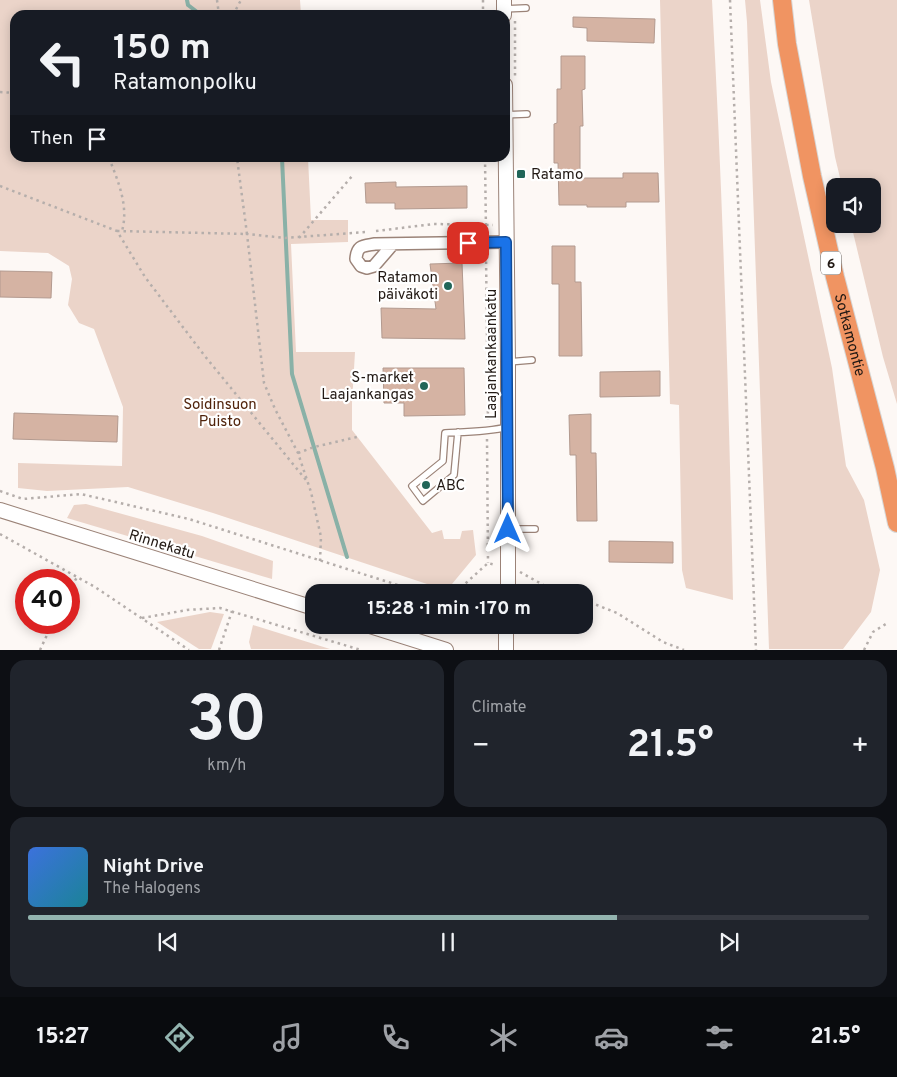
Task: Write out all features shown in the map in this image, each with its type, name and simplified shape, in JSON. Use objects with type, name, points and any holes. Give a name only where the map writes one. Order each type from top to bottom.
[{"type":"highway","name":"Sotkamontie","points":[[782,0],[787,44],[812,176],[834,277],[881,452],[897,522],[897,531]]},
{"type":"street","name":"Laajankankaankatu","points":[[505,162],[508,584]]},
{"type":"street","points":[[393,244],[506,242]]},
{"type":"street","name":"Rinnekatu","points":[[0,510],[305,605]]},
{"type":"street","points":[[395,634],[446,650]]},
{"type":"street","points":[[506,634],[506,650]]},
{"type":"lane","points":[[504,8],[526,8]]},
{"type":"lane","points":[[510,115],[527,114]]},
{"type":"lane","points":[[508,362],[532,360]]},
{"type":"lane","points":[[458,432],[454,475],[423,501],[412,486],[442,461],[445,433],[458,432],[487,432],[508,427]]},
{"type":"lane","points":[[508,529],[535,529]]},
{"type":"path","points":[[730,0],[756,650]]},
{"type":"path","points":[[110,162],[121,192],[124,208],[125,220],[122,231]]},
{"type":"path","points":[[238,162],[264,383],[298,453],[308,483],[321,537],[320,561]]},
{"type":"path","points":[[485,162],[488,563]]},
{"type":"path","points":[[299,238],[353,175]]},
{"type":"path","points":[[0,186],[118,231],[247,234],[299,238],[434,224],[506,225]]},
{"type":"path","points":[[118,231],[145,277],[204,355],[308,483]]},
{"type":"path","points":[[298,453],[357,437]]},
{"type":"path","points":[[0,491],[23,499],[81,494],[152,509],[189,518],[394,584]]},
{"type":"path","points":[[0,534],[63,569]]},
{"type":"path","points":[[80,579],[189,650]]},
{"type":"path","points":[[593,604],[617,613],[663,642],[684,650]]},
{"type":"path","points":[[142,618],[198,609],[220,608],[362,650]]},
{"type":"path","points":[[219,650],[232,611]]},
{"type":"path","points":[[864,650],[873,632],[889,622]]},
{"type":"path","points":[[40,650],[47,634]]},
{"type":"green space","name":"Soidinsuon Puisto","points":[[0,0],[300,0],[301,10],[10,10],[10,162],[308,162],[311,220],[348,220],[348,242],[291,244],[296,352],[355,352],[352,430],[432,533],[442,530],[444,539],[460,539],[462,531],[473,530],[476,555],[452,584],[427,584],[213,513],[128,487],[47,491],[18,488],[18,463],[122,466],[123,407],[94,329],[79,323],[68,305],[72,279],[69,266],[48,253],[0,251]]},
{"type":"green space","points":[[660,0],[712,0],[725,300],[733,600],[686,588],[682,570],[679,405],[670,404]]},
{"type":"green space","points":[[745,0],[760,0],[771,82],[832,368],[846,466],[864,500],[880,570],[871,612],[843,649],[769,649]]},
{"type":"green space","points":[[809,0],[897,0],[897,404],[883,357],[853,233],[881,233],[881,178],[840,178]]},
{"type":"green space","points":[[86,504],[202,536],[273,561],[272,579],[67,518],[74,505]]},
{"type":"green space","points":[[210,612],[224,614],[211,649],[199,649],[157,622]]},
{"type":"green space","points":[[253,625],[330,649],[251,649],[249,642]]},
{"type":"building","points":[[573,17],[655,19],[654,43],[587,41],[587,28],[573,27]]},
{"type":"building","points":[[561,56],[585,56],[585,89],[582,90],[583,126],[580,126],[580,178],[623,178],[623,173],[658,173],[659,202],[626,202],[626,207],[559,205],[558,163],[554,163],[554,124],[557,123],[557,89],[561,89]]},
{"type":"building","points":[[396,182],[396,187],[467,186],[467,208],[395,209],[395,203],[366,203],[365,183]]},
{"type":"building","points":[[552,246],[575,246],[575,282],[581,282],[582,356],[559,356],[559,284],[552,284]]},
{"type":"building","name":"Ratamon päiväkoti","points":[[462,263],[465,339],[382,338],[381,308],[436,309],[430,264]]},
{"type":"building","points":[[0,271],[52,272],[51,298],[0,297]]},
{"type":"building","name":"S-market Laajankangas","points":[[383,368],[464,368],[465,415],[404,416],[404,403],[384,403]]},
{"type":"building","points":[[660,371],[660,396],[600,397],[600,372]]},
{"type":"building","points":[[14,413],[118,416],[117,442],[13,439]]},
{"type":"building","points":[[591,414],[591,453],[596,453],[597,521],[577,521],[576,455],[570,455],[569,415]]},
{"type":"building","points":[[609,541],[673,542],[673,563],[609,562]]},
{"type":"waterway","points":[[187,0],[188,5],[194,10]]},
{"type":"waterway","points":[[282,162],[292,374],[347,557]]},
{"type":"place","name":"Ratamo","points":[[521,174]]},
{"type":"place","name":"Ratamon päiväkoti","points":[[448,286]]},
{"type":"place","name":"S-market Laajankangas","points":[[424,386]]},
{"type":"place","name":"ABC","points":[[426,485]]},
{"type":"route","points":[[468,243],[506,242],[508,529]]}]
